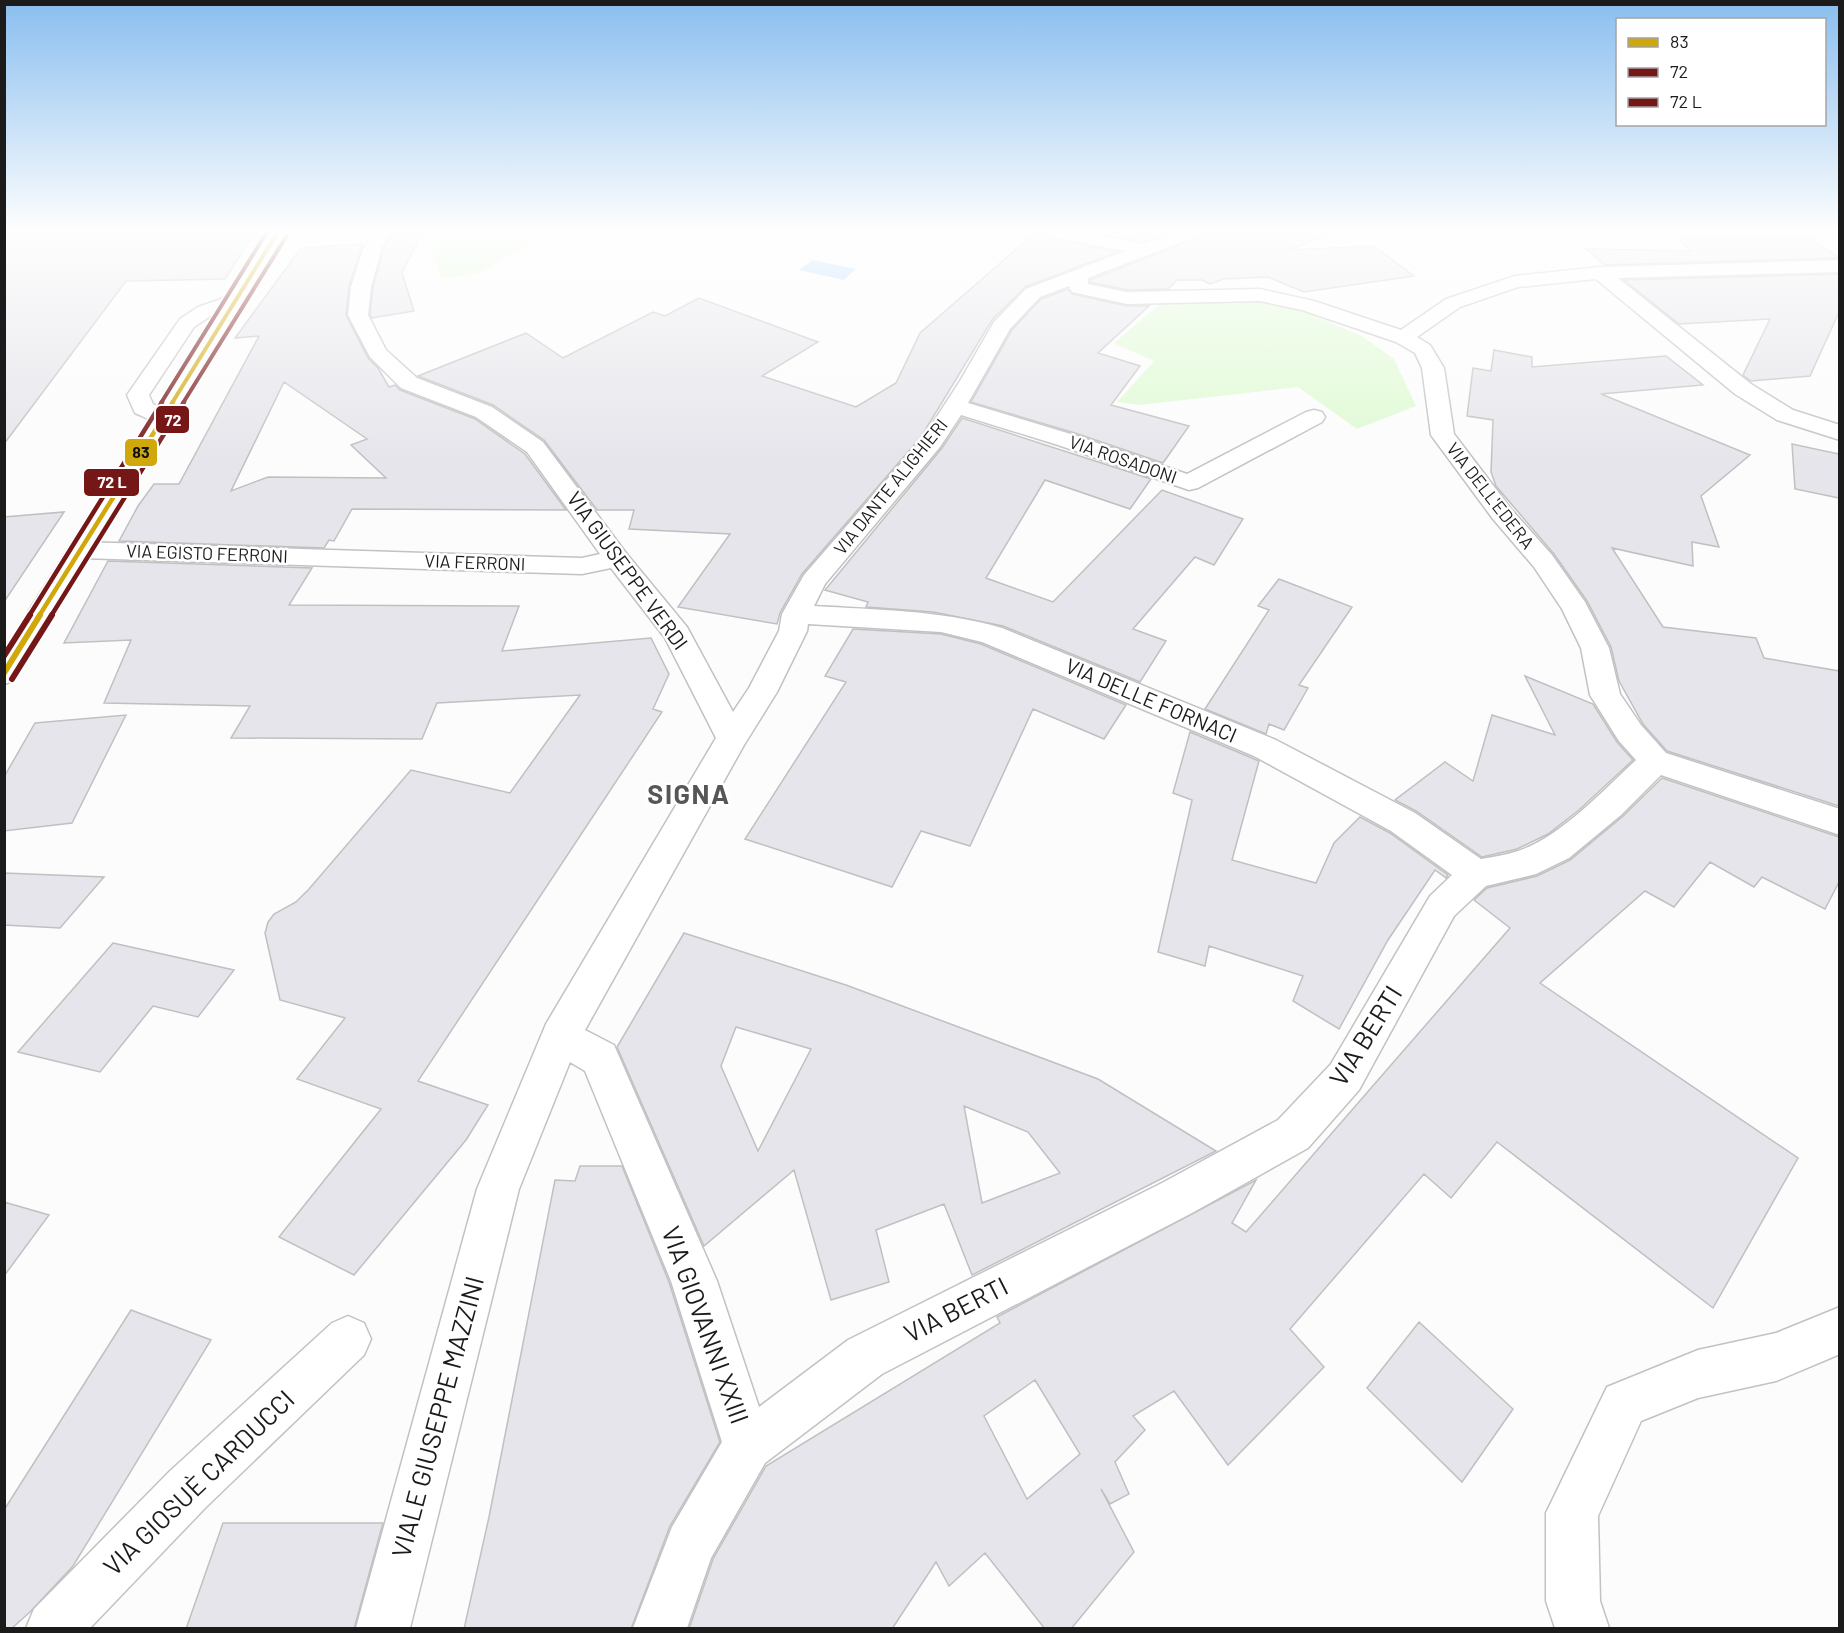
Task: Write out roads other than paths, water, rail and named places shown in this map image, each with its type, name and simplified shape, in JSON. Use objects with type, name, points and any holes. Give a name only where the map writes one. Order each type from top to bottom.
[{"type":"street","points":[[163,417],[143,408],[138,395],[187,323],[213,308]]},
{"type":"street","points":[[4,674],[14,646],[82,550],[231,308]]},
{"type":"street","name":"VIA GIUSEPPE VERDI","points":[[358,308],[358,315],[377,353],[409,383],[484,412],[535,447],[616,559],[677,634],[732,738]]},
{"type":"street","name":"VIA DANTE ALIGHIERI","points":[[732,738],[762,692],[793,631],[796,614],[813,581],[932,442],[956,406],[1001,326],[1018,308]]},
{"type":"street","name":"VIA DELL'EDERA","points":[[1316,308],[1403,338],[1423,349],[1433,368],[1443,435],[1483,490],[1543,561],[1575,608],[1594,648],[1605,695],[1630,733],[1655,761]]},
{"type":"street","points":[[1403,338],[1446,308]]},
{"type":"street","points":[[1643,308],[1743,389],[1785,415],[1839,433]]},
{"type":"street","name":"VIA ROSADONI","points":[[956,406],[1066,440],[1190,483],[1314,417]]},
{"type":"street","name":"VIA EGISTO FERRONI","points":[[82,550],[333,558]]},
{"type":"street","name":"VIA FERRONI","points":[[333,558],[582,566],[616,559]]},
{"type":"street","name":"VIA DELLE FORNACI","points":[[796,614],[941,623],[966,627],[992,635],[1265,748],[1403,822],[1476,874]]},
{"type":"street","points":[[560,1037],[732,738]]},
{"type":"street","points":[[1476,874],[1524,864],[1557,848],[1610,806],[1655,761],[1839,822]]},
{"type":"street","name":"VIA BERTI","points":[[748,1446],[865,1358],[1177,1198],[1293,1134],[1346,1077],[1442,906],[1476,874]]},
{"type":"street","name":"VIALE GIUSEPPE MAZZINI","points":[[383,1629],[492,1206],[560,1037]]},
{"type":"street","name":"VIA GIOVANNI XXIII","points":[[560,1037],[600,1058],[694,1281],[748,1446],[690,1545],[660,1629]]},
{"type":"street","points":[[1582,1629],[1573,1601],[1572,1513],[1600,1459],[1624,1404],[1698,1374],[1776,1357],[1839,1330]]},
{"type":"street","name":"VIA GIOSUÈ CARDUCCI","points":[[52,1629],[188,1489],[348,1340]]},
{"type":"district","name":"SIGNA","points":[[689,795]]}]
